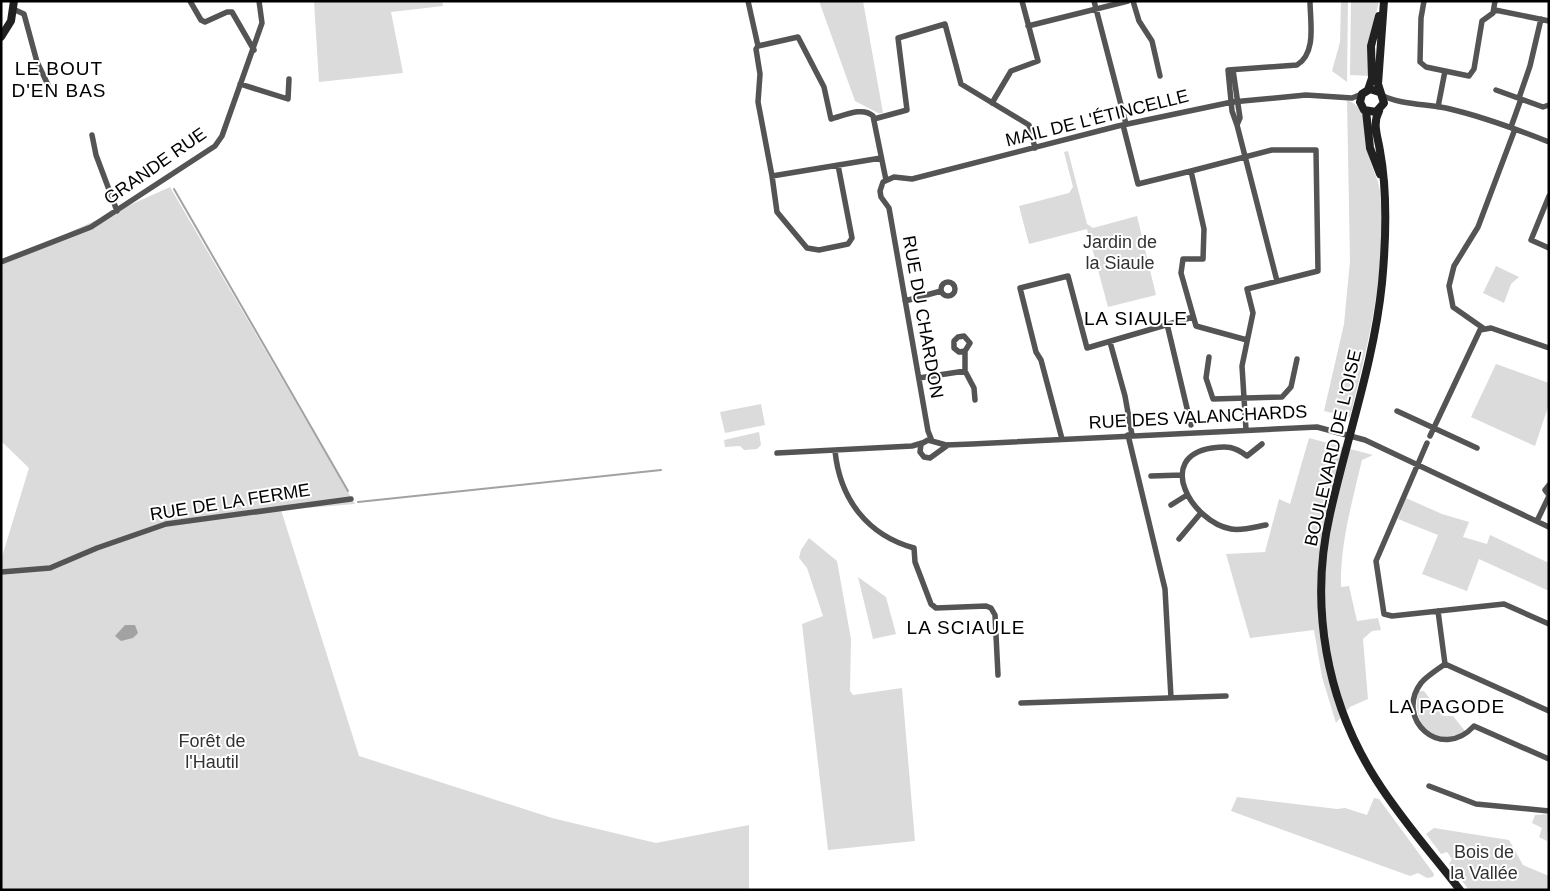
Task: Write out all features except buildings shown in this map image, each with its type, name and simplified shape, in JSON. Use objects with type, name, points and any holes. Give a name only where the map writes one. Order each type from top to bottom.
[{"type":"main road","points":[[1381,108],[1366,111],[1360,103],[1372,78],[1372,41],[1384,2]]},
{"type":"main road","points":[[1365,92],[1381,93],[1384,2]]},
{"type":"main road","points":[[1,37],[11,22],[13,5]]},
{"type":"main road","name":"BOULEVARD DE L'OISE","points":[[1381,93],[1381,108],[1375,124],[1384,186],[1385,230],[1380,299],[1374,336],[1330,513],[1322,559],[1322,614],[1331,674],[1347,724],[1372,773],[1460,890]]},
{"type":"main road","name":"BOULEVARD DE L'OISE","points":[[1366,111],[1370,148],[1384,186]]},
{"type":"street","points":[[190,1],[201,20],[205,22],[226,12],[232,12],[254,50]]},
{"type":"street","name":"GRANDE RUE","points":[[1,262],[91,227],[215,146],[222,136],[254,50],[262,23],[259,1]]},
{"type":"street","points":[[748,1],[758,46],[756,49],[760,74],[758,102],[778,212],[807,248],[819,250],[848,244],[852,238],[838,164]]},
{"type":"street","points":[[992,103],[1011,71],[1038,61],[1022,1]]},
{"type":"street","points":[[1094,1],[1138,184],[1272,150],[1316,150],[1318,271],[1247,289],[1253,313],[1242,366],[1246,430]]},
{"type":"street","points":[[1028,26],[1128,1]]},
{"type":"street","points":[[1133,1],[1139,21],[1152,41],[1160,76]]},
{"type":"street","points":[[1277,281],[1238,125],[1234,120],[1235,101],[1231,70],[1297,65],[1301,63],[1309,50],[1310,1]]},
{"type":"street","points":[[1424,1],[1420,61],[1426,67],[1466,76],[1472,74],[1482,21],[1495,10],[1495,1]]},
{"type":"street","points":[[13,5],[24,14],[37,62],[48,88]]},
{"type":"street","points":[[1495,10],[1549,21]]},
{"type":"street","points":[[1541,20],[1513,128],[1478,227],[1457,260],[1450,278],[1450,300],[1453,307],[1483,328],[1491,328],[1549,348]]},
{"type":"street","points":[[874,119],[907,110],[898,38],[945,24],[958,80],[961,84],[1030,125],[1035,148]]},
{"type":"street","points":[[758,46],[798,37],[803,42],[807,56],[824,87],[831,119],[861,111],[871,114],[874,119],[886,180]]},
{"type":"street","points":[[1438,107],[1445,71]]},
{"type":"street","points":[[240,84],[288,98],[289,79]]},
{"type":"street","points":[[1496,90],[1543,107],[1549,105]]},
{"type":"street","name":"MAIL DE L'ÉTINCELLE","points":[[1352,98],[1365,92]]},
{"type":"street","points":[[1381,93],[1393,100],[1438,107],[1513,128],[1549,142]]},
{"type":"street","name":"MAIL DE L'ÉTINCELLE","points":[[886,180],[894,177],[912,179],[1125,124],[1235,101],[1306,95],[1352,98],[1360,103]]},
{"type":"street","points":[[1381,108],[1393,100]]},
{"type":"street","points":[[92,135],[98,162],[117,211]]},
{"type":"street","points":[[772,176],[881,158]]},
{"type":"street","points":[[1190,171],[1204,229],[1203,260],[1183,260],[1181,273],[1196,326],[1248,340]]},
{"type":"street","name":"RUE DU CHARDON","points":[[886,180],[880,191],[880,197],[888,208],[928,431],[933,441]]},
{"type":"street","points":[[1549,196],[1531,240],[1549,248]]},
{"type":"street","points":[[1062,439],[1041,360],[1036,352],[1020,288],[1068,276],[1087,348],[1193,317]]},
{"type":"street","points":[[905,301],[941,292]]},
{"type":"street","points":[[1167,324],[1190,424]]},
{"type":"street","points":[[1430,436],[1477,334],[1483,328]]},
{"type":"street","points":[[1110,342],[1166,589],[1171,698]]},
{"type":"street","points":[[965,351],[965,371],[974,388],[975,400]]},
{"type":"street","points":[[1209,357],[1206,378],[1213,399],[1282,397],[1291,387],[1297,358]]},
{"type":"street","points":[[919,378],[965,371]]},
{"type":"street","points":[[1397,411],[1477,448]]},
{"type":"street","name":"RUE DES VALANCHARDS","points":[[933,441],[948,445],[1312,426],[1350,434],[1549,527]]},
{"type":"street","points":[[919,451],[928,431]]},
{"type":"street","points":[[777,453],[912,446],[933,441],[937,447],[936,453]]},
{"type":"street","points":[[1427,443],[1377,556],[1377,574],[1382,610],[1386,616],[1507,605],[1549,624]]},
{"type":"street","points":[[1262,444],[1247,456],[1236,448],[1227,446],[1191,454],[1184,462],[1182,475],[1188,495],[1200,514],[1217,525],[1233,529],[1266,525]]},
{"type":"street","points":[[912,446],[922,456],[928,458],[948,445]]},
{"type":"street","points":[[835,451],[841,482],[862,518],[887,538],[914,548],[915,562],[931,604],[936,608],[986,606],[991,608],[994,615],[998,675]]},
{"type":"street","points":[[1151,476],[1182,475]]},
{"type":"street","points":[[1537,521],[1549,496],[1546,490],[1549,485]]},
{"type":"street","points":[[1170,505],[1188,495]]},
{"type":"street","name":"RUE DE LA FERME","points":[[1,572],[50,568],[96,548],[166,524],[351,499]]},
{"type":"street","points":[[1179,539],[1200,514]]},
{"type":"street","points":[[1438,611],[1445,664]]},
{"type":"street","points":[[1445,664],[1549,711]]},
{"type":"street","points":[[1445,664],[1422,682],[1414,698],[1415,716],[1426,732],[1439,739],[1455,740],[1464,736],[1474,726],[1549,759]]},
{"type":"street","points":[[1021,703],[1226,696]]},
{"type":"street","points":[[1429,786],[1476,804],[1549,811]]},
{"type":"green space","points":[[314,1],[442,1],[443,6],[391,12],[403,73],[319,82]]},
{"type":"green space","points":[[819,1],[863,1],[883,113],[878,113],[855,101]]},
{"type":"green space","points":[[1341,1],[1348,1],[1347,82],[1332,71],[1340,42]]},
{"type":"green space","points":[[1351,1],[1379,1],[1372,31],[1370,76],[1350,75]]},
{"type":"green space","points":[[1347,100],[1359,109],[1363,116],[1370,160],[1379,187],[1382,220],[1379,277],[1375,306],[1350,417],[1324,411],[1344,324],[1350,261]]},
{"type":"green space","name":"Jardin de la Siaule","points":[[1068,151],[1087,224],[1093,228],[1137,216],[1156,295],[1108,307],[1087,229],[1029,244],[1019,206],[1069,193],[1073,187],[1064,152]]},
{"type":"green space","name":"Forêt de l'Hautil","points":[[170,187],[355,504],[281,510],[359,756],[552,818],[656,843],[749,825],[749,890],[1,890],[1,560],[29,468],[1,441],[1,263]]},
{"type":"green space","points":[[1496,266],[1519,277],[1511,284],[1504,303],[1483,293]]},
{"type":"green space","points":[[1496,364],[1549,383],[1549,404],[1535,446],[1471,417]]},
{"type":"green space","points":[[761,404],[765,425],[725,433],[720,412]]},
{"type":"green space","points":[[759,432],[761,445],[757,449],[744,450],[740,446],[725,447],[724,440]]},
{"type":"green space","points":[[1309,438],[1373,455],[1362,460],[1354,492],[1342,555],[1341,587],[1349,586],[1357,621],[1378,618],[1381,630],[1372,631],[1363,639],[1368,699],[1350,707],[1336,723],[1322,677],[1314,630],[1250,638],[1226,554],[1265,552],[1279,499],[1290,504]]},
{"type":"green space","points":[[1406,498],[1442,514],[1469,522],[1463,537],[1487,544],[1490,535],[1549,563],[1549,591],[1479,559],[1467,591],[1422,574],[1438,535],[1398,519]]},
{"type":"green space","points":[[809,538],[837,561],[851,639],[850,691],[853,695],[902,688],[915,841],[828,850],[802,624],[823,616],[807,568],[799,558],[801,550]]},
{"type":"green space","points":[[858,577],[886,597],[896,634],[873,639]]},
{"type":"green space","points":[[1419,691],[1424,691],[1443,716],[1453,716],[1465,731],[1457,736],[1441,737],[1433,735],[1427,730],[1422,724],[1417,708]]},
{"type":"green space","points":[[1237,797],[1337,809],[1345,808],[1367,815],[1374,798],[1379,799],[1434,874],[1433,877],[1427,878],[1418,873],[1410,876],[1231,811]]},
{"type":"green space","points":[[1549,814],[1547,841],[1539,837],[1542,828],[1532,823],[1535,815]]},
{"type":"green space","name":"Bois de la Vallée","points":[[1434,828],[1509,840],[1523,865],[1549,876],[1549,890],[1469,890],[1449,864],[1452,859],[1447,852],[1441,854],[1426,834]]},
{"type":"shaded area","points":[[125,625],[135,625],[138,633],[133,638],[121,641],[115,636]]},
{"type":"waterway","points":[[174,189],[348,491]]},
{"type":"waterway","points":[[358,502],[661,470]]},
{"type":"district","name":"LE BOUT D'EN BAS","points":[[59,79]]},
{"type":"district","name":"LA SIAULE","points":[[1136,318]]},
{"type":"district","name":"LA SCIAULE","points":[[966,627]]},
{"type":"district","name":"LA PAGODE","points":[[1447,706]]}]
